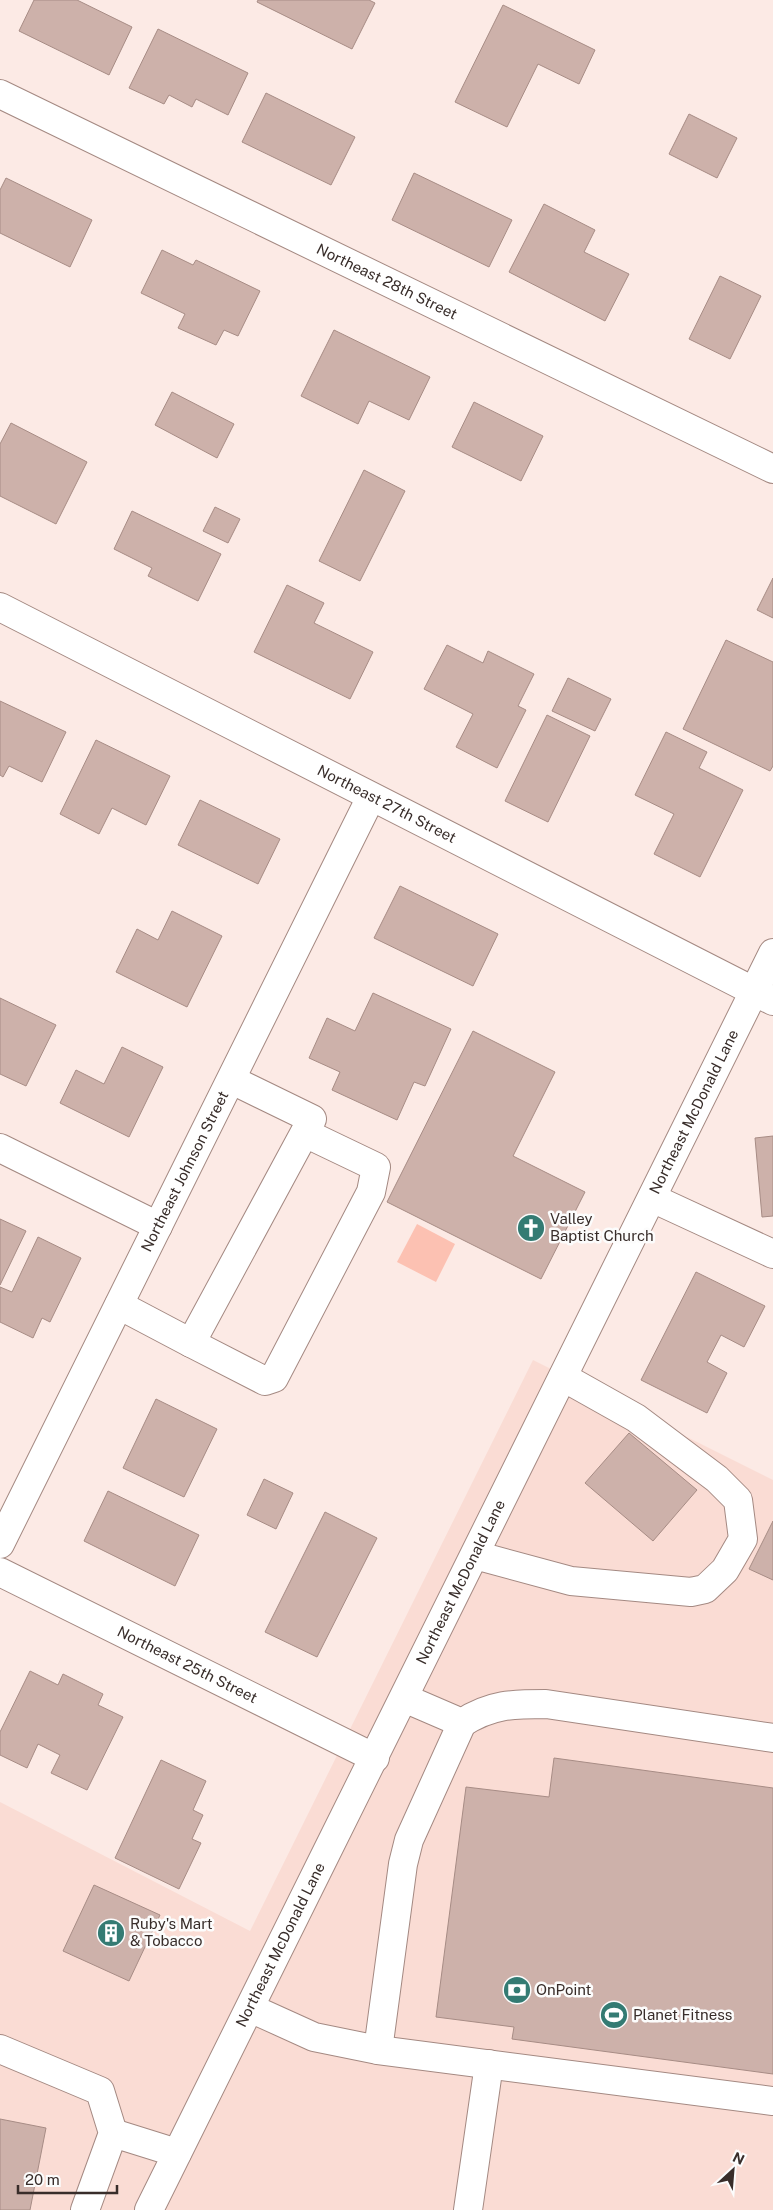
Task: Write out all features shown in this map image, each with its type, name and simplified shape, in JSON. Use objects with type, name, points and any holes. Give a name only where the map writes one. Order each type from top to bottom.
[{"type":"street","name":"Northeast 28th Street","points":[[0,94],[773,469]]},
{"type":"street","name":"Northeast 27th Street","points":[[0,607],[764,996]]},
{"type":"street","name":"Northeast Johnson Street","points":[[0,1544],[371,797]]},
{"type":"street","name":"Northeast McDonald Lane","points":[[149,2210],[652,1198],[764,996],[773,953]]},
{"type":"street","points":[[119,1305],[265,1381],[274,1378],[371,1192],[376,1167],[232,1080]]},
{"type":"street","points":[[192,1343],[308,1126]]},
{"type":"street","points":[[0,1148],[158,1226]]},
{"type":"street","points":[[652,1198],[773,1254]]},
{"type":"street","points":[[475,1555],[571,1581],[691,1592],[705,1589],[725,1570],[743,1539],[738,1500],[716,1479],[636,1418],[563,1377]]},
{"type":"street","name":"Northeast 25th Street","points":[[0,1572],[375,1758]]},
{"type":"street","points":[[404,1698],[462,1723]]},
{"type":"street","points":[[378,2050],[405,1856],[409,1840],[462,1723],[479,1712],[508,1704],[546,1704],[773,1738]]},
{"type":"street","points":[[250,2008],[314,2037],[378,2050],[773,2101]]},
{"type":"street","points":[[0,2049],[100,2091],[113,2132],[85,2210]]},
{"type":"street","points":[[468,2210],[489,2064]]},
{"type":"street","points":[[113,2132],[177,2153]]},
{"type":"shaded area","points":[[417,1224],[455,1244],[436,1282],[397,1262]]},
{"type":"shaded area","points":[[533,1360],[773,1480],[773,2210],[0,2210],[0,1802],[250,1931]]},
{"type":"building","points":[[34,0],[77,0],[132,27],[109,75],[19,31]]},
{"type":"building","points":[[258,0],[369,0],[375,3],[352,49],[257,2]]},
{"type":"building","points":[[503,5],[595,50],[579,84],[538,64],[507,127],[455,102]]},
{"type":"building","points":[[158,29],[248,73],[228,115],[196,99],[192,107],[169,95],[164,104],[129,88]]},
{"type":"building","points":[[266,93],[355,137],[331,185],[242,142]]},
{"type":"building","points":[[689,114],[737,138],[717,178],[669,154]]},
{"type":"building","points":[[414,173],[512,220],[489,267],[392,220]]},
{"type":"building","points":[[6,178],[92,220],[70,267],[0,233],[0,190]]},
{"type":"building","points":[[544,204],[595,230],[584,252],[629,274],[605,321],[509,272]]},
{"type":"building","points":[[162,250],[193,265],[196,260],[260,291],[238,336],[224,330],[216,345],[178,328],[185,314],[141,293]]},
{"type":"building","points":[[720,276],[761,296],[730,359],[689,339]]},
{"type":"building","points":[[334,330],[430,377],[409,420],[369,401],[358,424],[301,396]]},
{"type":"building","points":[[172,392],[234,424],[217,458],[155,425]]},
{"type":"building","points":[[474,402],[543,436],[521,481],[452,447]]},
{"type":"building","points":[[11,423],[87,462],[56,524],[0,496],[0,444]]},
{"type":"building","points":[[364,470],[405,491],[360,581],[319,561]]},
{"type":"building","points":[[215,507],[240,519],[228,543],[203,531]]},
{"type":"building","points":[[132,511],[221,554],[198,601],[148,576],[152,568],[114,549]]},
{"type":"building","points":[[773,578],[773,618],[757,610]]},
{"type":"building","points":[[287,585],[324,603],[314,623],[373,652],[350,699],[254,652]]},
{"type":"building","points":[[726,640],[773,662],[773,766],[770,771],[683,729]]},
{"type":"building","points":[[447,645],[483,663],[488,651],[534,674],[518,706],[526,710],[497,768],[456,747],[473,714],[424,689]]},
{"type":"building","points":[[568,678],[611,699],[595,731],[552,711]]},
{"type":"building","points":[[0,701],[66,732],[42,782],[9,766],[3,777],[0,775]]},
{"type":"building","points":[[547,715],[590,736],[548,822],[505,801]]},
{"type":"building","points":[[666,732],[707,752],[699,768],[743,790],[700,877],[654,854],[674,814],[635,795]]},
{"type":"building","points":[[96,740],[170,776],[146,825],[112,808],[99,834],[60,814]]},
{"type":"building","points":[[200,800],[280,839],[258,884],[178,845]]},
{"type":"building","points":[[400,886],[498,934],[473,986],[374,938]]},
{"type":"building","points":[[172,911],[222,936],[187,1007],[116,972],[137,929],[158,940]]},
{"type":"building","points":[[373,993],[451,1029],[425,1086],[414,1082],[397,1120],[332,1090],[340,1072],[309,1058],[327,1018],[355,1031]]},
{"type":"building","points":[[0,998],[56,1025],[26,1086],[0,1074]]},
{"type":"building","points":[[473,1031],[555,1072],[513,1156],[585,1192],[541,1279],[387,1202]]},
{"type":"building","points":[[122,1047],[163,1067],[129,1137],[60,1103],[76,1070],[104,1084]]},
{"type":"building","points":[[773,1136],[773,1216],[762,1217],[755,1138]]},
{"type":"building","points":[[0,1219],[26,1231],[0,1285]]},
{"type":"building","points":[[38,1237],[81,1258],[50,1322],[42,1318],[33,1338],[0,1322],[0,1287],[12,1292]]},
{"type":"building","points":[[696,1272],[765,1306],[744,1347],[721,1335],[707,1362],[727,1373],[707,1413],[641,1380]]},
{"type":"building","points":[[156,1399],[217,1429],[184,1497],[123,1468]]},
{"type":"building","points":[[629,1433],[697,1490],[653,1541],[585,1483]]},
{"type":"building","points":[[264,1479],[293,1493],[276,1529],[247,1515]]},
{"type":"building","points":[[108,1491],[199,1535],[175,1586],[84,1541]]},
{"type":"building","points":[[325,1512],[377,1538],[317,1657],[265,1632]]},
{"type":"building","points":[[773,1521],[773,1580],[749,1569]]},
{"type":"building","points":[[30,1671],[58,1685],[63,1674],[103,1694],[98,1705],[123,1717],[87,1790],[51,1773],[60,1755],[38,1744],[27,1768],[0,1755],[0,1732]]},
{"type":"building","points":[[554,1758],[773,1788],[773,2074],[512,2039],[514,2027],[436,2017],[466,1787],[549,1797]]},
{"type":"building","points":[[161,1760],[206,1781],[193,1810],[203,1815],[192,1839],[201,1843],[179,1889],[115,1858]]},
{"type":"building","name":"Ruby's Mart & Tobacco","points":[[94,1885],[160,1915],[129,1981],[63,1951]]},
{"type":"building","points":[[0,2119],[46,2128],[30,2210],[0,2210]]},
{"type":"place","name":"Valley Baptist Church","points":[[531,1228]]},
{"type":"place","name":"Ruby's Mart & Tobacco","points":[[111,1933]]},
{"type":"place","name":"OnPoint","points":[[517,1990]]},
{"type":"place","name":"Planet Fitness","points":[[614,2015]]}]
